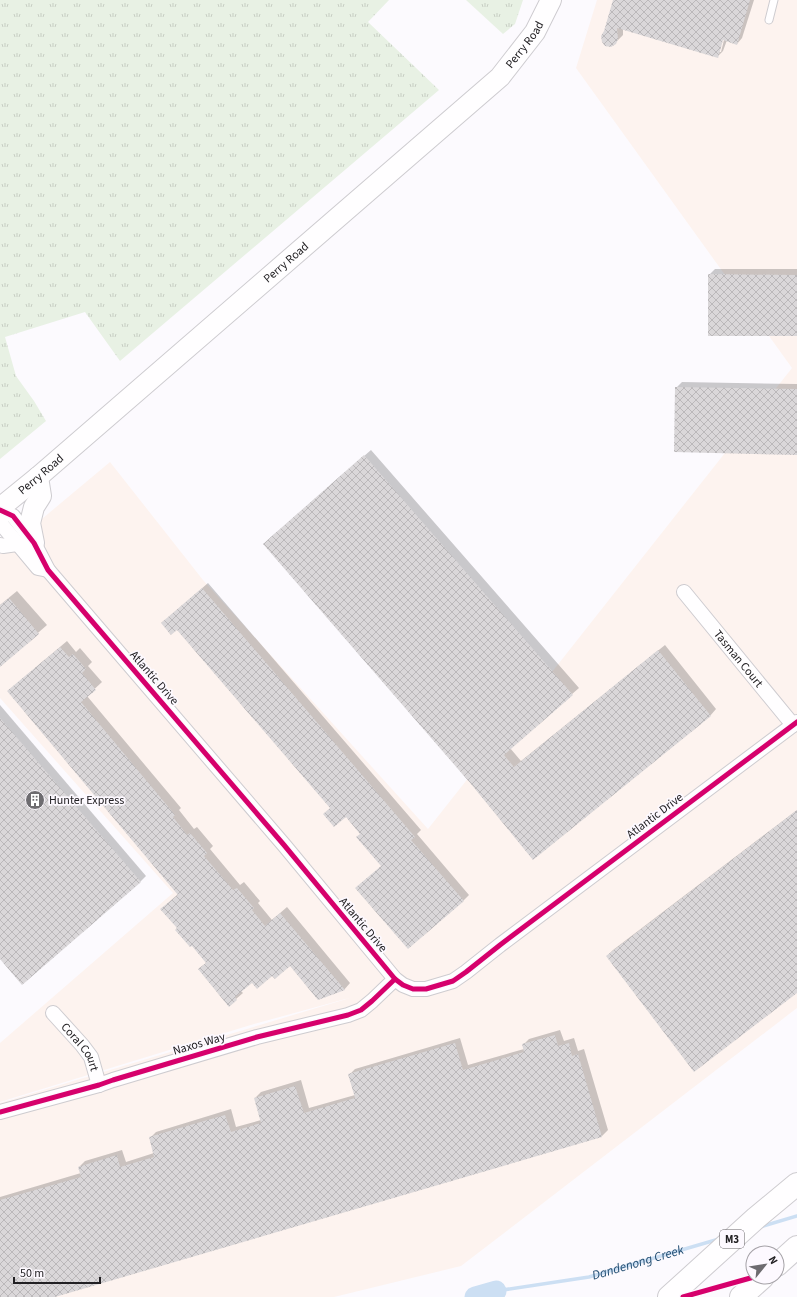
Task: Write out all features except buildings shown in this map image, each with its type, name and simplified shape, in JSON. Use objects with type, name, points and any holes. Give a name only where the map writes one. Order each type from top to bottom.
[{"type":"highway","name":"M3","points":[[669,1297],[756,1218],[797,1184]]},
{"type":"highway","points":[[785,1258],[797,1247]]},
{"type":"highway","points":[[741,1297],[754,1285]]},
{"type":"main road","name":"Perry Road","points":[[0,509],[500,77],[535,32],[551,0]]},
{"type":"main road","points":[[26,544],[34,508],[41,496],[38,477]]},
{"type":"street","name":"Atlantic Drive","points":[[0,509],[13,516],[26,544]]},
{"type":"street","name":"Atlantic Drive","points":[[0,517],[2,525],[26,544],[284,845],[395,979],[412,989],[426,989],[453,981],[500,944],[795,724]]},
{"type":"street","points":[[0,545],[26,544]]},
{"type":"street","name":"Tasman Court","points":[[684,592],[795,724]]},
{"type":"street","name":"Naxos Way","points":[[0,1112],[99,1085],[257,1037],[348,1015],[366,1006],[395,979]]},
{"type":"street","name":"Coral Court","points":[[53,1014],[82,1045],[90,1057],[99,1085]]},
{"type":"lane","points":[[769,20],[774,0]]},
{"type":"shaded area","points":[[597,0],[797,0],[797,1008],[461,1266],[334,1297],[0,1297],[0,1103],[353,997],[254,1024],[0,1102],[0,1043],[173,893],[0,698],[0,554],[110,462],[203,580],[428,829],[792,368],[576,68]]},
{"type":"green space","points":[[0,0],[389,0],[368,22],[439,90],[120,361],[85,312],[5,337],[16,376],[46,421],[0,459]]},
{"type":"green space","points":[[466,0],[523,0],[515,24],[503,34]]},
{"type":"waterway","name":"Dandenong Creek","points":[[760,1227],[797,1216]]},
{"type":"waterway","name":"Dandenong Creek","points":[[496,1291],[589,1277],[719,1239]]},
{"type":"waterway","name":"Dandenong Creek","points":[[475,1297],[496,1291]]},
{"type":"cycle path","points":[[0,510],[13,516],[34,543],[48,570],[284,845],[395,979],[403,985],[413,989],[426,989],[453,981],[466,972],[797,722]]},
{"type":"cycle path","points":[[0,1112],[99,1085],[257,1037],[348,1015],[361,1010],[395,979]]},
{"type":"cycle path","points":[[683,1297],[745,1280]]},
{"type":"place","name":"Hunter Express","points":[[35,800]]}]
